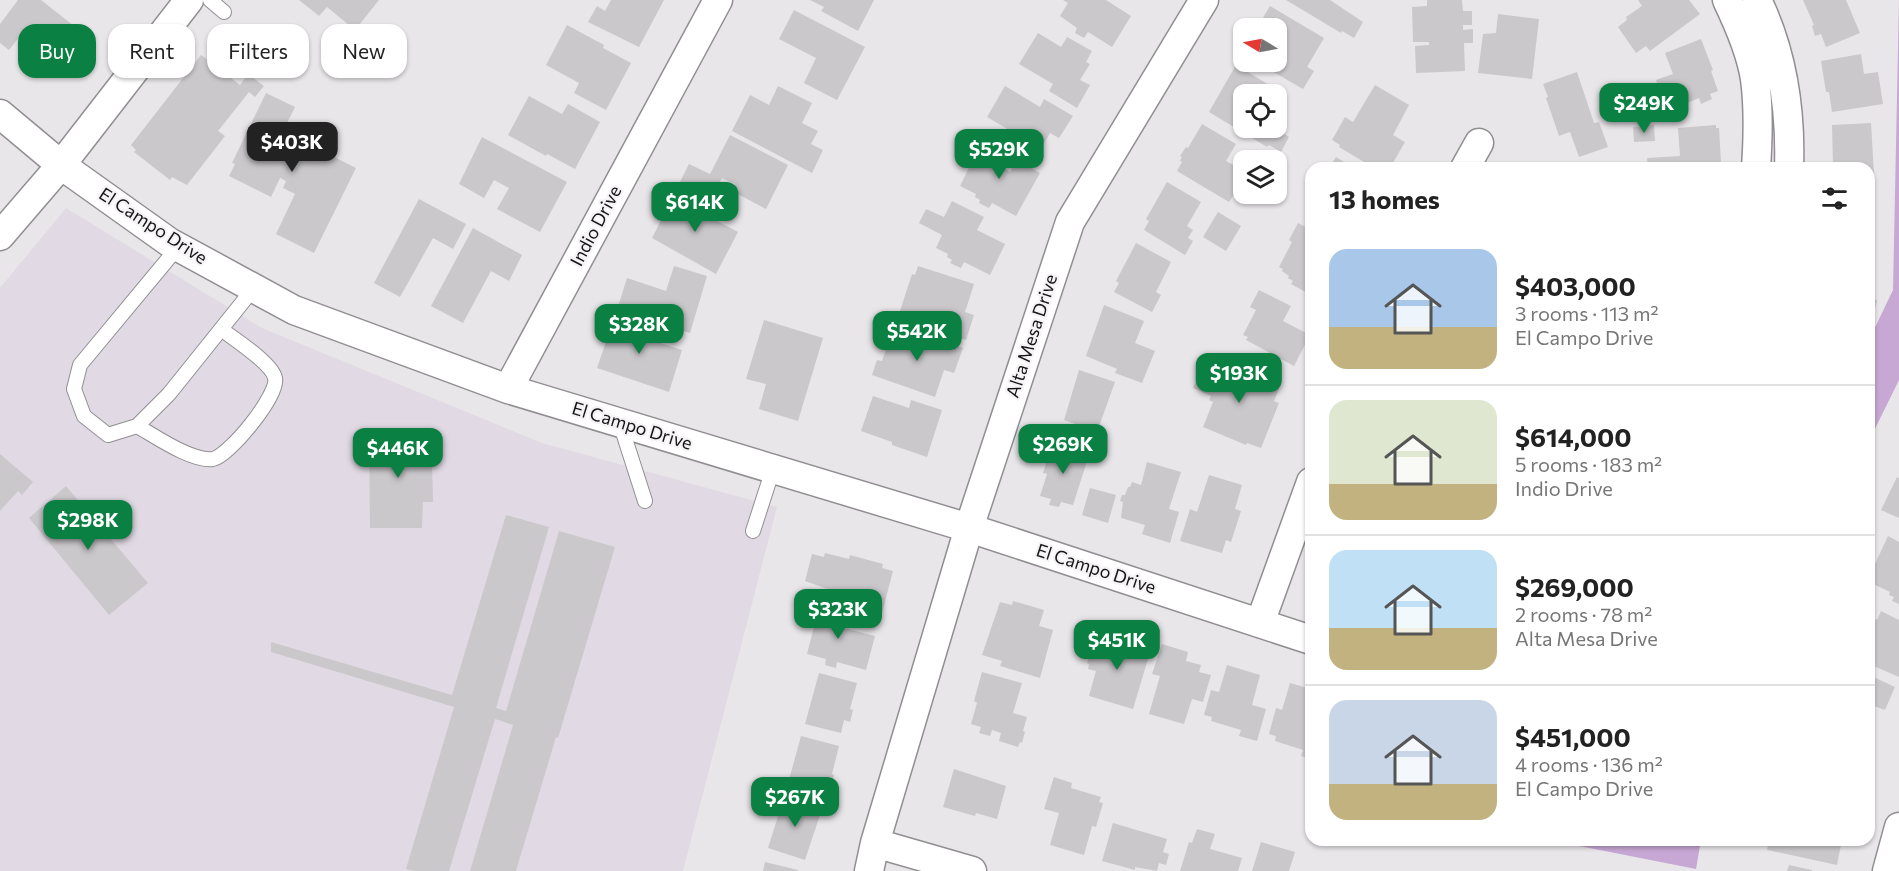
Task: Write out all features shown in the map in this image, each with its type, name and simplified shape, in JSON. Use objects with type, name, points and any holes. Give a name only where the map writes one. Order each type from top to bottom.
[{"type":"street","points":[[0,236],[61,165],[189,0]]},
{"type":"street","name":"Indio Drive","points":[[508,389],[718,0]]},
{"type":"street","name":"Alta Mesa Drive","points":[[868,871],[969,528],[1070,222],[1204,0]]},
{"type":"street","points":[[1727,0],[1742,31],[1755,78],[1758,129],[1756,162]]},
{"type":"street","points":[[1757,0],[1777,50],[1786,92],[1790,135],[1789,162]]},
{"type":"street","name":"El Campo Drive","points":[[0,114],[61,165],[178,247],[294,310],[508,389],[969,528],[1305,638]]},
{"type":"street","points":[[1468,162],[1479,143]]},
{"type":"street","points":[[1260,623],[1305,499]]},
{"type":"street","points":[[1887,871],[1899,827]]},
{"type":"street","points":[[875,843],[972,871]]},
{"type":"lane","points":[[210,0],[224,12]]},
{"type":"lane","points":[[178,247],[80,365],[74,389],[84,416],[108,435],[138,426],[169,394],[254,288]]},
{"type":"lane","points":[[138,426],[181,450],[201,458],[213,459],[225,453],[267,403],[276,387],[275,377],[269,367],[221,329]]},
{"type":"lane","points":[[621,423],[645,501]]},
{"type":"lane","points":[[753,531],[773,469]]},
{"type":"shaded area","points":[[1899,0],[1899,380],[1875,429],[1875,328],[1893,290]]},
{"type":"shaded area","points":[[66,208],[262,328],[542,443],[777,507],[683,871],[0,871],[0,288]]},
{"type":"shaded area","points":[[1579,846],[1700,846],[1696,869]]},
{"type":"building","points":[[18,0],[41,0],[71,24],[18,24],[18,38],[9,50],[0,43],[0,24]]},
{"type":"building","points":[[299,0],[379,0],[360,24],[348,24],[327,7],[319,16]]},
{"type":"building","points":[[611,0],[664,0],[639,47],[588,22],[597,6],[605,11]]},
{"type":"building","points":[[810,0],[874,0],[858,31],[821,11],[824,7]]},
{"type":"building","points":[[1063,0],[1106,0],[1131,16],[1112,47],[1088,32],[1084,38],[1075,33],[1077,28],[1060,16],[1068,3]]},
{"type":"building","points":[[1286,0],[1330,0],[1363,22],[1354,38],[1342,31],[1341,33]]},
{"type":"building","points":[[1427,0],[1462,0],[1463,11],[1472,11],[1472,25],[1463,25],[1463,30],[1473,29],[1473,43],[1464,43],[1465,71],[1416,73],[1415,46],[1429,45],[1429,42],[1413,42],[1412,7],[1427,6]]},
{"type":"building","points":[[1638,0],[1689,0],[1700,14],[1650,51],[1646,46],[1636,53],[1618,27],[1627,20],[1626,17],[1642,6]]},
{"type":"building","points":[[1803,0],[1846,0],[1860,33],[1826,47],[1821,34],[1815,36],[1812,26],[1814,25]]},
{"type":"building","points":[[1270,6],[1324,38],[1307,67],[1314,71],[1303,89],[1273,72],[1287,72],[1287,18],[1263,18]]},
{"type":"building","points":[[794,10],[865,47],[837,100],[804,83],[816,58],[779,39]]},
{"type":"building","points":[[1498,14],[1539,19],[1532,79],[1478,73],[1483,34],[1496,33]]},
{"type":"building","points":[[567,25],[631,63],[606,110],[574,93],[579,83],[546,65]]},
{"type":"building","points":[[1038,33],[1061,47],[1067,37],[1092,51],[1086,62],[1090,64],[1080,80],[1090,85],[1077,108],[1049,91],[1053,84],[1019,64]]},
{"type":"building","points":[[1701,39],[1718,91],[1710,94],[1712,99],[1701,104],[1699,98],[1668,111],[1667,107],[1660,110],[1653,92],[1659,89],[1656,80],[1673,74],[1665,53]]},
{"type":"building","points":[[1861,54],[1864,74],[1878,72],[1883,104],[1832,112],[1821,61]]},
{"type":"building","points":[[201,55],[207,60],[207,78],[231,78],[240,85],[245,78],[253,78],[264,86],[255,97],[249,92],[218,131],[225,136],[187,185],[172,177],[170,180],[134,152],[136,150],[131,145],[183,78],[195,78],[195,63]]},
{"type":"building","points":[[1233,70],[1248,72],[1268,84],[1233,84],[1233,126],[1209,112]]},
{"type":"building","points":[[1577,72],[1594,123],[1599,122],[1608,147],[1579,157],[1570,132],[1559,136],[1543,84]]},
{"type":"building","points":[[1375,85],[1409,105],[1393,135],[1405,142],[1393,162],[1364,162],[1339,147],[1340,145],[1332,140],[1345,117],[1353,122]]},
{"type":"building","points":[[778,86],[812,103],[802,123],[818,131],[811,144],[823,150],[812,173],[732,131],[750,95],[769,105]]},
{"type":"building","points":[[1005,86],[1040,107],[1044,99],[1073,116],[1059,138],[1050,133],[1036,157],[1006,139],[1011,131],[987,117]]},
{"type":"building","points":[[266,93],[295,107],[283,131],[356,168],[314,253],[276,234],[295,194],[283,188],[286,181],[280,178],[271,197],[229,176],[235,164],[232,163]]},
{"type":"building","points":[[529,96],[562,114],[568,104],[600,122],[575,169],[508,135]]},
{"type":"building","points":[[1871,123],[1873,162],[1833,162],[1832,125]]},
{"type":"building","points":[[1202,124],[1236,144],[1226,161],[1233,165],[1233,196],[1229,202],[1177,171],[1182,162],[1180,156],[1186,147],[1188,148]]},
{"type":"building","points":[[1654,125],[1655,141],[1634,142],[1633,127]]},
{"type":"building","points":[[1716,125],[1716,128],[1719,128],[1721,162],[1647,162],[1647,158],[1680,156],[1678,128]]},
{"type":"building","points":[[730,135],[788,165],[766,209],[732,191],[735,184],[722,178],[710,200],[679,184],[689,164],[710,174]]},
{"type":"building","points":[[482,137],[567,182],[540,232],[497,209],[509,188],[494,180],[484,198],[459,184]]},
{"type":"building","points":[[1289,137],[1282,150],[1269,145],[1267,147],[1252,138]]},
{"type":"building","points":[[982,141],[1012,157],[1005,169],[1010,172],[1017,160],[1040,173],[1016,216],[992,203],[989,208],[979,203],[980,200],[975,197],[976,194],[960,186]]},
{"type":"building","points":[[1336,157],[1344,162],[1333,162]]},
{"type":"building","points":[[1167,182],[1201,202],[1187,226],[1193,230],[1188,238],[1193,241],[1185,255],[1144,230],[1149,221],[1146,219]]},
{"type":"building","points":[[677,189],[708,206],[704,214],[738,232],[716,274],[652,238]]},
{"type":"building","points":[[419,199],[466,224],[453,249],[433,238],[400,297],[374,283]]},
{"type":"building","points":[[952,201],[984,217],[977,230],[1005,244],[990,275],[964,262],[961,268],[950,263],[952,260],[947,257],[948,254],[936,248],[942,235],[919,223],[926,209],[944,217]]},
{"type":"building","points":[[1218,212],[1241,226],[1226,251],[1203,237]]},
{"type":"building","points":[[1298,223],[1305,227],[1305,292],[1291,284],[1293,281],[1279,267],[1292,242],[1289,240]]},
{"type":"building","points":[[473,228],[522,255],[509,281],[491,271],[463,323],[431,306]]},
{"type":"building","points":[[1136,243],[1171,262],[1156,292],[1161,295],[1152,312],[1114,292],[1119,283],[1116,281]]},
{"type":"building","points":[[674,266],[707,276],[690,333],[617,310],[627,278],[666,291]]},
{"type":"building","points":[[918,266],[974,284],[965,312],[974,315],[966,340],[898,317],[912,274],[915,275]]},
{"type":"building","points":[[1259,290],[1291,306],[1283,321],[1305,332],[1305,345],[1294,366],[1246,340],[1248,337],[1243,335],[1256,310],[1250,307]]},
{"type":"building","points":[[1104,305],[1144,321],[1135,343],[1155,351],[1142,383],[1115,373],[1117,369],[1086,356]]},
{"type":"building","points":[[615,315],[649,326],[645,338],[682,350],[669,392],[597,368]]},
{"type":"building","points":[[764,320],[823,338],[798,421],[759,409],[766,384],[746,379]]},
{"type":"building","points":[[892,332],[914,339],[917,332],[963,348],[954,373],[944,370],[935,397],[872,375],[877,360],[882,361]]},
{"type":"building","points":[[1203,365],[1225,372],[1228,365],[1280,386],[1274,401],[1279,403],[1261,448],[1247,443],[1246,445],[1203,427],[1213,402],[1209,400],[1211,396],[1193,388]]},
{"type":"building","points":[[1079,370],[1115,382],[1097,432],[1084,427],[1082,434],[1073,430],[1075,424],[1064,420]]},
{"type":"building","points":[[873,396],[909,408],[911,400],[942,410],[927,457],[861,431]]},
{"type":"building","points":[[369,429],[422,429],[422,464],[432,463],[433,502],[423,502],[422,528],[370,528]]},
{"type":"building","points":[[1052,444],[1089,455],[1073,505],[1061,502],[1059,507],[1049,505],[1051,499],[1040,496],[1047,474],[1043,473]]},
{"type":"building","points":[[0,454],[33,482],[22,495],[18,491],[0,511]]},
{"type":"building","points":[[1147,462],[1181,472],[1169,509],[1179,512],[1170,543],[1142,534],[1145,525],[1121,518],[1122,495],[1125,495],[1132,482],[1141,485]]},
{"type":"building","points":[[1209,475],[1242,485],[1235,509],[1241,511],[1231,542],[1226,540],[1222,553],[1180,541],[1190,509],[1197,512]]},
{"type":"building","points":[[1897,477],[1899,478],[1899,518],[1881,510]]},
{"type":"building","points":[[66,486],[148,583],[109,615],[29,518]]},
{"type":"building","points":[[1090,488],[1116,495],[1108,523],[1082,515]]},
{"type":"building","points":[[506,515],[549,527],[496,708],[506,711],[559,531],[615,547],[516,871],[470,871],[513,725],[495,719],[449,871],[406,869],[454,707],[271,652],[271,642],[452,695]]},
{"type":"building","points":[[1888,536],[1899,542],[1899,604],[1892,601],[1894,597],[1889,595],[1890,592],[1875,585],[1875,564]]},
{"type":"building","points":[[825,553],[849,559],[850,555],[883,564],[882,568],[893,571],[882,613],[838,601],[839,593],[805,581],[812,554],[824,557]]},
{"type":"building","points":[[1013,601],[1044,610],[1039,626],[1053,630],[1040,678],[1000,666],[1002,661],[982,655],[1000,602],[1012,605]]},
{"type":"building","points":[[816,604],[848,613],[844,628],[875,636],[866,670],[837,662],[836,668],[825,665],[826,659],[807,654],[815,623],[811,622]]},
{"type":"building","points":[[1881,611],[1899,620],[1899,677],[1875,667],[1875,619],[1877,620]]},
{"type":"building","points":[[1095,635],[1150,652],[1133,709],[1089,696],[1096,671],[1088,669],[1089,664],[1087,663]]},
{"type":"building","points":[[1162,644],[1188,652],[1186,661],[1201,665],[1199,672],[1211,675],[1203,702],[1192,699],[1184,724],[1149,714],[1160,676],[1152,674]]},
{"type":"building","points":[[1227,665],[1260,675],[1252,705],[1266,709],[1257,741],[1239,736],[1241,730],[1211,721],[1212,717],[1204,715],[1211,690],[1219,692]]},
{"type":"building","points":[[982,672],[1022,683],[1013,713],[1027,717],[1022,743],[1020,742],[1018,747],[999,741],[1001,733],[992,730],[990,736],[979,733],[981,727],[971,724],[977,703],[974,701]]},
{"type":"building","points":[[819,673],[857,683],[850,709],[853,710],[850,722],[844,720],[841,733],[805,724]]},
{"type":"building","points":[[1875,678],[1895,687],[1885,710],[1875,706]]},
{"type":"building","points":[[1290,683],[1305,687],[1305,757],[1301,756],[1303,750],[1275,741],[1276,736],[1269,734],[1276,708],[1282,710]]},
{"type":"building","points":[[801,736],[839,746],[832,774],[834,775],[832,785],[826,783],[822,796],[787,787]]},
{"type":"building","points":[[954,769],[1006,786],[997,819],[976,813],[975,816],[943,807]]},
{"type":"building","points":[[1054,777],[1072,783],[1071,788],[1101,797],[1099,802],[1103,803],[1096,827],[1092,826],[1084,855],[1050,845],[1059,813],[1044,809]]},
{"type":"building","points":[[784,797],[822,809],[805,860],[768,848]]},
{"type":"building","points":[[1113,823],[1167,839],[1163,852],[1169,854],[1166,865],[1159,863],[1157,871],[1135,867],[1135,870],[1102,861]]},
{"type":"building","points":[[1197,829],[1215,834],[1210,849],[1242,858],[1238,871],[1180,871],[1189,842],[1192,843]]},
{"type":"building","points":[[1261,842],[1295,852],[1289,871],[1252,871]]},
{"type":"building","points":[[1768,846],[1841,846],[1837,865],[1767,850]]},
{"type":"building","points":[[765,862],[798,870],[798,871],[763,871]]},
{"type":"building","points":[[1789,865],[1812,870],[1812,871],[1787,871]]}]
